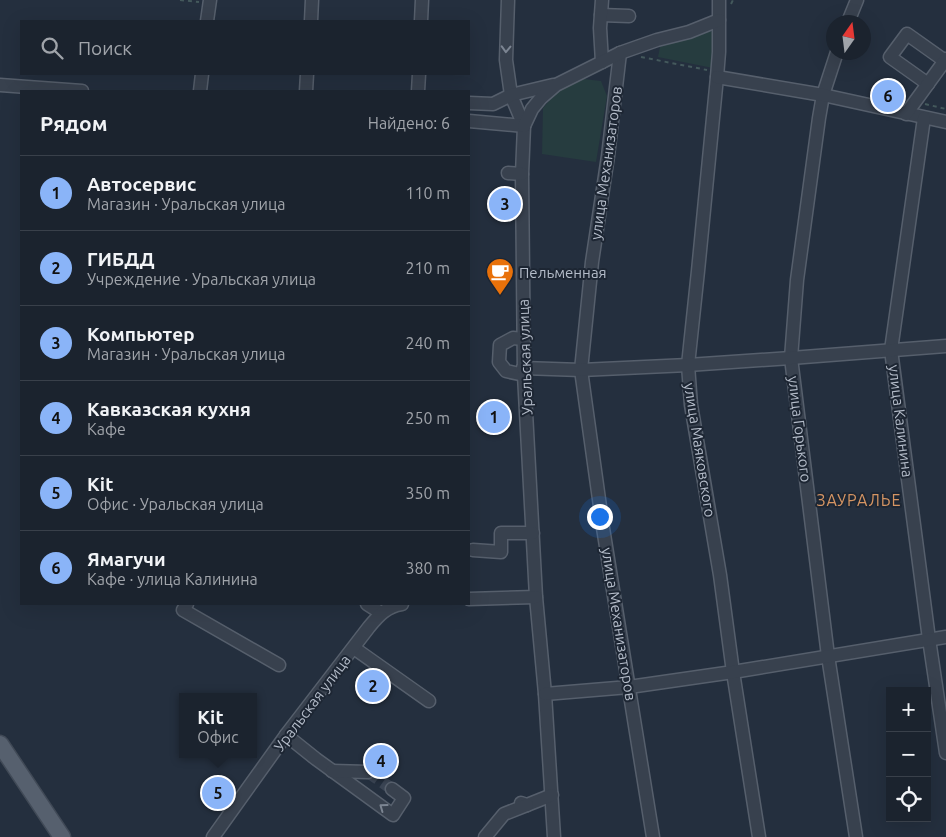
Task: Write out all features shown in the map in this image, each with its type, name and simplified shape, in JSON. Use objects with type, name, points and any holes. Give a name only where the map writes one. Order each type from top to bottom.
[{"type":"main road","points":[[0,744],[62,837]]},
{"type":"street","points":[[311,20],[312,0]]},
{"type":"street","points":[[421,20],[422,0]]},
{"type":"street","name":"Уральская улица","points":[[508,0],[506,60],[511,95],[524,126],[522,174],[523,372],[536,597],[546,694],[554,837]]},
{"type":"street","points":[[602,0],[600,28],[602,62]]},
{"type":"street","name":"улица Маяковского","points":[[718,0],[719,52],[688,365],[691,405],[720,576],[759,837]]},
{"type":"street","points":[[851,15],[857,0]]},
{"type":"street","points":[[207,20],[209,2]]},
{"type":"street","points":[[601,15],[630,16]]},
{"type":"street","points":[[470,103],[493,104],[511,95],[556,85],[620,54],[657,40],[689,32],[719,20]]},
{"type":"street","points":[[906,114],[915,101],[928,84],[945,60],[907,34],[890,57],[928,84]]},
{"type":"street","name":"улица Механизаторов","points":[[620,54],[608,156],[592,262],[581,370],[603,528],[653,837]]},
{"type":"street","name":"улица Горького","points":[[834,60],[823,95],[797,280],[791,358],[828,656],[856,837]]},
{"type":"street","points":[[717,74],[946,122]]},
{"type":"street","points":[[200,90],[202,75]]},
{"type":"street","points":[[306,90],[307,75]]},
{"type":"street","points":[[418,90],[419,75]]},
{"type":"street","points":[[0,85],[68,90]]},
{"type":"street","points":[[470,121],[524,126],[532,109],[556,85]]},
{"type":"street","name":"улица Калинина","points":[[924,118],[891,350],[946,753]]},
{"type":"street","points":[[508,173],[522,174]]},
{"type":"street","points":[[523,339],[513,338],[500,345],[499,362],[506,371],[523,372],[688,365],[946,346]]},
{"type":"street","points":[[473,550],[501,552],[501,533],[533,532]]},
{"type":"street","points":[[470,599],[536,597]]},
{"type":"street","points":[[186,605],[183,610],[279,665]]},
{"type":"street","points":[[369,605],[381,613]]},
{"type":"street","name":"Уральская улица","points":[[213,837],[286,735],[381,613],[396,605]]},
{"type":"street","points":[[546,694],[628,687],[946,637]]},
{"type":"street","points":[[354,648],[429,701]]},
{"type":"street","points":[[286,735],[393,815],[404,798],[392,789]]},
{"type":"street","points":[[332,771],[368,772]]},
{"type":"street","points":[[485,837],[504,814],[522,803],[552,794]]},
{"type":"path","points":[[180,0],[209,2]]},
{"type":"path","points":[[732,4],[733,0]]},
{"type":"path","points":[[620,54],[654,59],[717,74]]},
{"type":"path","points":[[915,101],[946,109]]},
{"type":"green space","points":[[715,30],[713,68],[658,57],[660,47]]},
{"type":"green space","points":[[584,79],[601,81],[607,96],[596,162],[542,154],[543,108],[558,91]]},
{"type":"tunnel","points":[[368,772],[392,789]]},
{"type":"place","name":"Ямагучи","points":[[888,96]]},
{"type":"place","name":"Компьютер","points":[[505,204]]},
{"type":"place","name":"Пельменная","points":[[500,296]]},
{"type":"place","name":"Автосервис","points":[[494,417]]},
{"type":"place","name":"ГИБДД","points":[[373,686]]},
{"type":"place","name":"Кавказская кухня","points":[[381,761]]},
{"type":"place","name":"Kit","points":[[218,793]]},
{"type":"district","name":"ЗАУРАЛЬЕ","points":[[859,500]]}]
